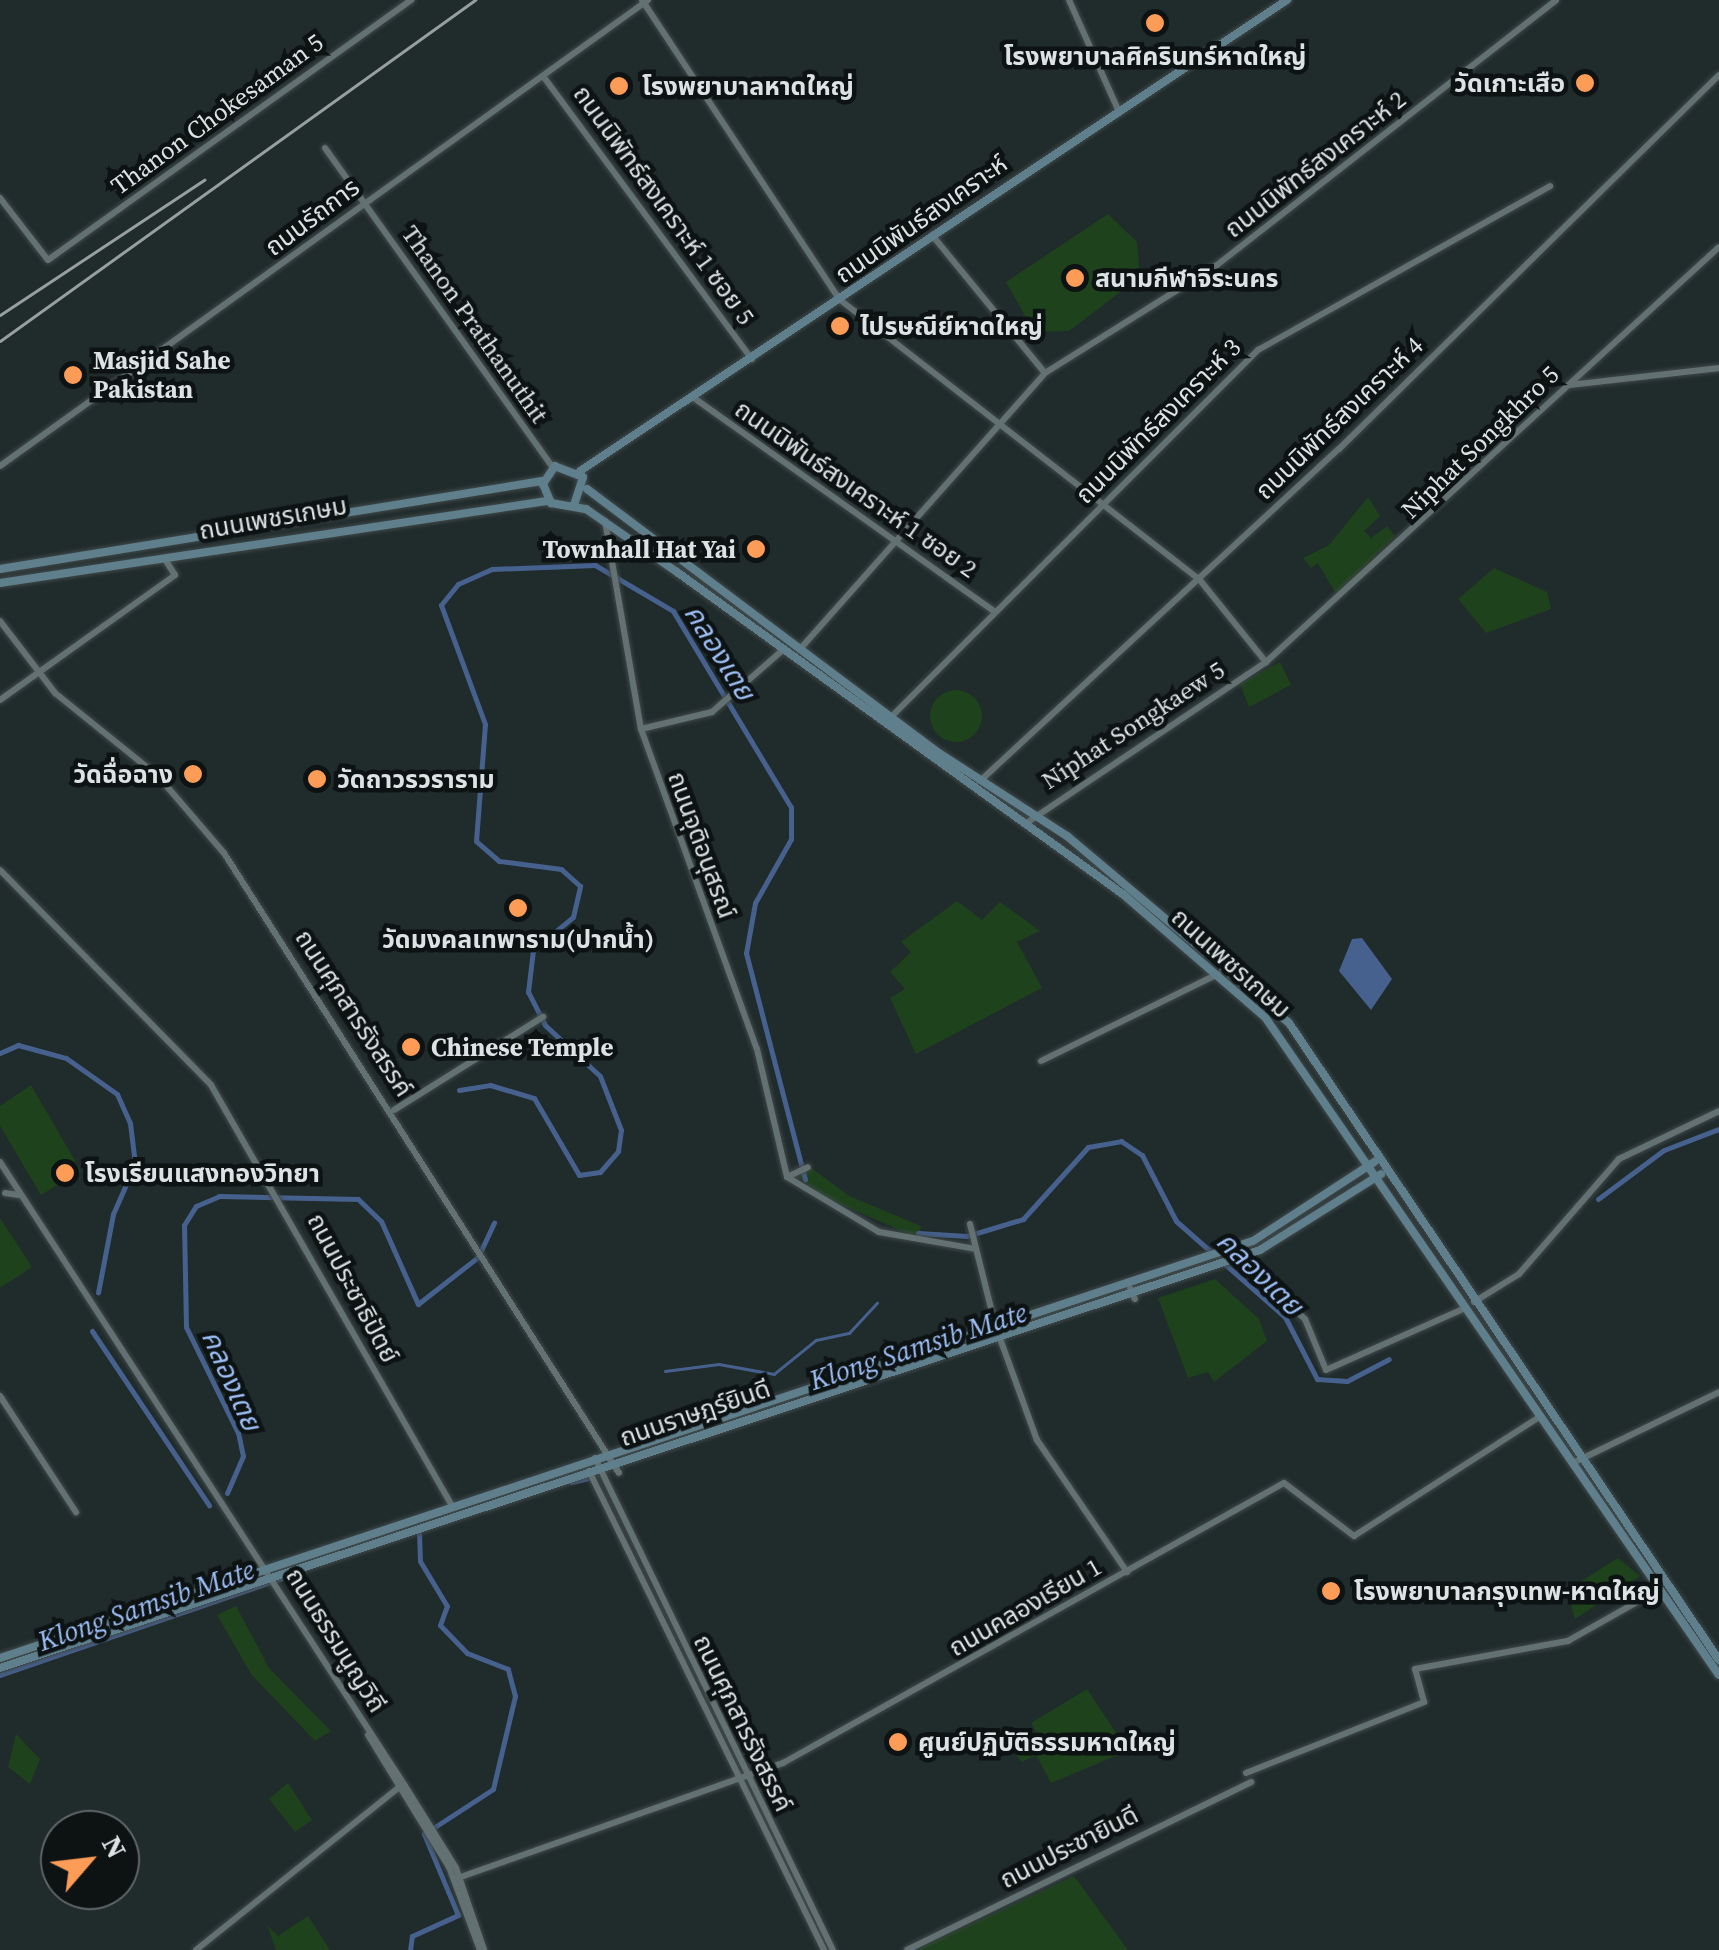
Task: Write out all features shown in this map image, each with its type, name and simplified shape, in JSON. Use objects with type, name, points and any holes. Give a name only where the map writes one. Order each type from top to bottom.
[{"type":"main road","name":"ถนนนิพันธ์สงเคราะห์","points":[[580,471],[1287,0]]},
{"type":"main road","points":[[552,468],[580,471],[586,484],[574,506],[551,503],[545,476],[552,468]]},
{"type":"main road","name":"ถนนเพชรเกษม","points":[[0,569],[534,486],[545,476]]},
{"type":"main road","name":"ถนนเพชรเกษม","points":[[586,484],[592,500],[870,697],[980,782],[1033,814],[1225,965],[1289,1023],[1474,1302],[1482,1323],[1541,1416],[1719,1675]]},
{"type":"main road","name":"ถนนเพชรเกษม","points":[[0,583],[538,496],[551,503]]},
{"type":"main road","name":"ถนนเพชรเกษม","points":[[574,506],[605,520],[1024,824],[1218,974],[1293,1048],[1463,1309],[1482,1323],[1580,1455],[1719,1660]]},
{"type":"main road","points":[[692,584],[699,573]]},
{"type":"main road","points":[[862,707],[870,697]]},
{"type":"main road","points":[[1218,974],[1225,965]]},
{"type":"main road","name":"ถนนราษฎร์ยินดี","points":[[996,1328],[1130,1288],[1271,1234],[1380,1158]]},
{"type":"main road","name":"ถนนราษฎร์ยินดี","points":[[0,1668],[454,1510],[615,1464],[784,1400],[996,1328],[1198,1262],[1236,1257],[1388,1169]]},
{"type":"main road","name":"ถนนราษฎร์ยินดี","points":[[0,1658],[268,1574]]},
{"type":"street","name":"Thanon Chokesaman 5","points":[[0,198],[48,260],[410,0]]},
{"type":"street","points":[[1070,0],[1119,112]]},
{"type":"street","points":[[645,1],[840,300],[1200,579],[1266,662]]},
{"type":"street","name":"ถนนรัถการ","points":[[0,466],[645,1]]},
{"type":"street","name":"ถนนนิพัทธ์สงเคราะห์ 2","points":[[801,648],[1045,373],[1217,265],[1553,1]]},
{"type":"street","name":"ถนนนิพัทธ์สงเคราะห์ 4","points":[[980,782],[1200,579],[1719,75]]},
{"type":"street","name":"ถนนนิพัทธ์สงเคราะห์ 1 ซอย 5","points":[[544,76],[752,358]]},
{"type":"street","name":"Thanon Prathanuthit","points":[[325,148],[552,468]]},
{"type":"street","name":"ถนนนิพัทธ์สงเคราะห์ 3","points":[[892,716],[1258,350],[1550,186]]},
{"type":"street","points":[[932,235],[1045,373]]},
{"type":"street","name":"Niphat Songkhro 5","points":[[1266,662],[1719,247]]},
{"type":"street","points":[[1569,385],[1719,368]]},
{"type":"street","name":"ถนนนิพันธ์สงเคราะห์ 1 ซอย 2","points":[[694,398],[995,612]]},
{"type":"street","name":"ถนนจุติอนุสรณ์","points":[[605,520],[611,584],[640,729],[757,1050],[787,1178]]},
{"type":"street","points":[[0,700],[175,575],[164,557]]},
{"type":"street","name":"ถนนศุภสารรังสรรค์","points":[[0,621],[40,675],[205,828],[480,1242],[615,1464]]},
{"type":"street","points":[[0,638],[8,632]]},
{"type":"street","points":[[640,729],[712,712],[784,650]]},
{"type":"street","name":"Niphat Songkaew 5","points":[[1024,824],[1033,814],[1266,662]]},
{"type":"street","name":"ถนนประชาธิปัตย์","points":[[0,870],[212,1085],[454,1510]]},
{"type":"street","points":[[1041,1061],[1218,974]]},
{"type":"street","points":[[394,1110],[542,1018]]},
{"type":"street","points":[[1474,1302],[1530,1263],[1619,1159],[1719,1111]]},
{"type":"street","name":"ถนนธรรมนูญวิถี","points":[[0,1162],[268,1574]]},
{"type":"street","points":[[787,1178],[808,1168]]},
{"type":"street","points":[[787,1178],[879,1232],[976,1250]]},
{"type":"street","points":[[3,1195],[16,1186]]},
{"type":"street","name":"ถนนธรรมนูญวิถี","points":[[3,1195],[18,1196],[277,1587],[457,1878],[482,1950]]},
{"type":"street","points":[[970,1224],[996,1328],[1037,1440],[1127,1572]]},
{"type":"street","points":[[1236,1257],[1304,1319],[1326,1370],[1463,1309]]},
{"type":"street","points":[[1130,1288],[1135,1299]]},
{"type":"street","points":[[1573,1463],[1580,1455],[1719,1392]]},
{"type":"street","points":[[0,1396],[76,1512]]},
{"type":"street","name":"ถนนคลองเรียน 1","points":[[457,1878],[745,1780],[783,1762],[1284,1483],[1354,1536],[1541,1416]]},
{"type":"street","name":"ถนนศุภสารรังสรรค์","points":[[594,1469],[824,1950]]},
{"type":"street","points":[[1246,1774],[1424,1702],[1414,1669],[1568,1640],[1660,1590]]},
{"type":"street","name":"ถนนศุภสารรังสรรค์","points":[[745,1780],[833,1950]]},
{"type":"street","name":"ถนนประชายินดี","points":[[907,1950],[1251,1782]]},
{"type":"street","points":[[196,1950],[402,1786]]},
{"type":"green space","points":[[1108,214],[1137,242],[1140,277],[1069,331],[1034,332],[1006,282]]},
{"type":"green space","points":[[1368,497],[1380,516],[1364,531],[1371,538],[1387,526],[1395,536],[1336,594],[1318,563],[1311,568],[1303,558],[1329,545]]},
{"type":"green space","points":[[1494,568],[1547,592],[1551,609],[1486,633],[1458,599]]},
{"type":"green space","points":[[1280,662],[1291,685],[1249,707],[1240,684]]},
{"type":"green space","points":[[956,690],[974,698],[982,716],[974,734],[956,742],[938,734],[930,716],[938,698]]},
{"type":"green space","points":[[957,901],[982,920],[1000,902],[1040,931],[1017,942],[1042,988],[916,1054],[890,998],[905,989],[890,972],[911,952],[901,942]]},
{"type":"green space","points":[[31,1085],[81,1171],[41,1195],[0,1126],[0,1106]]},
{"type":"green space","points":[[810,1167],[849,1196],[921,1226],[918,1238],[822,1196],[795,1174]]},
{"type":"green space","points":[[0,1218],[32,1267],[0,1288]]},
{"type":"green space","points":[[1215,1279],[1259,1319],[1267,1341],[1214,1382],[1208,1372],[1188,1378],[1158,1298]]},
{"type":"green space","points":[[1618,1558],[1640,1576],[1575,1619],[1567,1590]]},
{"type":"green space","points":[[236,1606],[269,1668],[331,1731],[315,1741],[251,1674],[217,1615]]},
{"type":"green space","points":[[1087,1689],[1128,1751],[1051,1783],[1036,1755],[1022,1762],[1015,1753],[1039,1738],[1031,1723]]},
{"type":"green space","points":[[16,1734],[40,1759],[30,1784],[8,1767]]},
{"type":"green space","points":[[288,1783],[312,1820],[295,1832],[269,1799]]},
{"type":"green space","points":[[1074,1876],[1128,1950],[916,1950]]},
{"type":"green space","points":[[308,1916],[330,1950],[276,1950],[267,1925],[278,1936]]},
{"type":"water","points":[[1362,938],[1392,979],[1371,1010],[1339,971],[1352,939]]},
{"type":"waterway","name":"คลองเตย","points":[[459,1090],[490,1085],[534,1098],[579,1175],[600,1172],[618,1151],[621,1130],[600,1076],[545,1025],[528,992],[533,950],[573,917],[580,886],[561,869],[499,861],[476,841],[485,724],[441,605],[458,584],[492,569],[595,565],[673,611],[791,807],[791,839],[755,903],[746,953],[805,1179]]},
{"type":"waterway","name":"คลองเตย","points":[[0,1053],[18,1045],[66,1058],[117,1094],[130,1123],[135,1164],[113,1214],[98,1293]]},
{"type":"waterway","name":"คลองเตย","points":[[1598,1199],[1664,1150],[1719,1129]]},
{"type":"waterway","name":"คลองเตย","points":[[918,1233],[967,1236],[1023,1219],[1088,1147],[1121,1141],[1142,1155],[1176,1221],[1285,1317],[1317,1379],[1347,1381],[1389,1359]]},
{"type":"waterway","name":"คลองเตย","points":[[227,1493],[243,1456],[238,1433],[186,1327],[184,1225],[196,1206],[219,1196],[358,1199],[381,1221],[418,1304],[478,1257],[494,1223]]},
{"type":"waterway","points":[[665,1371],[719,1364],[774,1374],[816,1340],[849,1333],[877,1303]]},
{"type":"waterway","name":"คลองเตย","points":[[92,1331],[209,1505]]},
{"type":"waterway","name":"Klong Samsib Mate","points":[[571,1482],[589,1478]]},
{"type":"waterway","points":[[410,1950],[412,1936],[458,1915],[424,1834],[493,1789],[515,1696],[508,1669],[467,1653],[440,1625],[447,1606],[420,1561],[419,1532]]},
{"type":"waterway","name":"Klong Samsib Mate","points":[[0,1675],[290,1575]]},
{"type":"railway","points":[[0,341],[475,0]]},
{"type":"railway","points":[[0,315],[204,180]]},
{"type":"place","name":"โรงพยาบาลศิครินทร์หาดใหญ่","points":[[1155,23]]},
{"type":"place","name":"วัดเกาะเสือ","points":[[1585,83]]},
{"type":"place","name":"โรงพยาบาลหาดใหญ่","points":[[619,86]]},
{"type":"place","name":"สนามกีฬาจิระนคร","points":[[1075,278]]},
{"type":"place","name":"ไปรษณีย์หาดใหญ่","points":[[840,326]]},
{"type":"place","name":"Masjid Sahe Pakistan","points":[[73,375]]},
{"type":"place","name":"Townhall Hat Yai","points":[[756,549]]},
{"type":"place","name":"วัดฉื่อฉาง","points":[[193,774]]},
{"type":"place","name":"วัดถาวรวราราม","points":[[317,779]]},
{"type":"place","name":"วัดมงคลเทพาราม(ปากน้ำ)","points":[[518,908]]},
{"type":"place","name":"Chinese Temple","points":[[411,1047]]},
{"type":"place","name":"โรงเรียนแสงทองวิทยา","points":[[65,1173]]},
{"type":"place","name":"โรงพยาบาลกรุงเทพ-หาดใหญ่","points":[[1331,1591]]},
{"type":"place","name":"ศูนย์ปฏิบัติธรรมหาดใหญ่","points":[[898,1742]]}]
